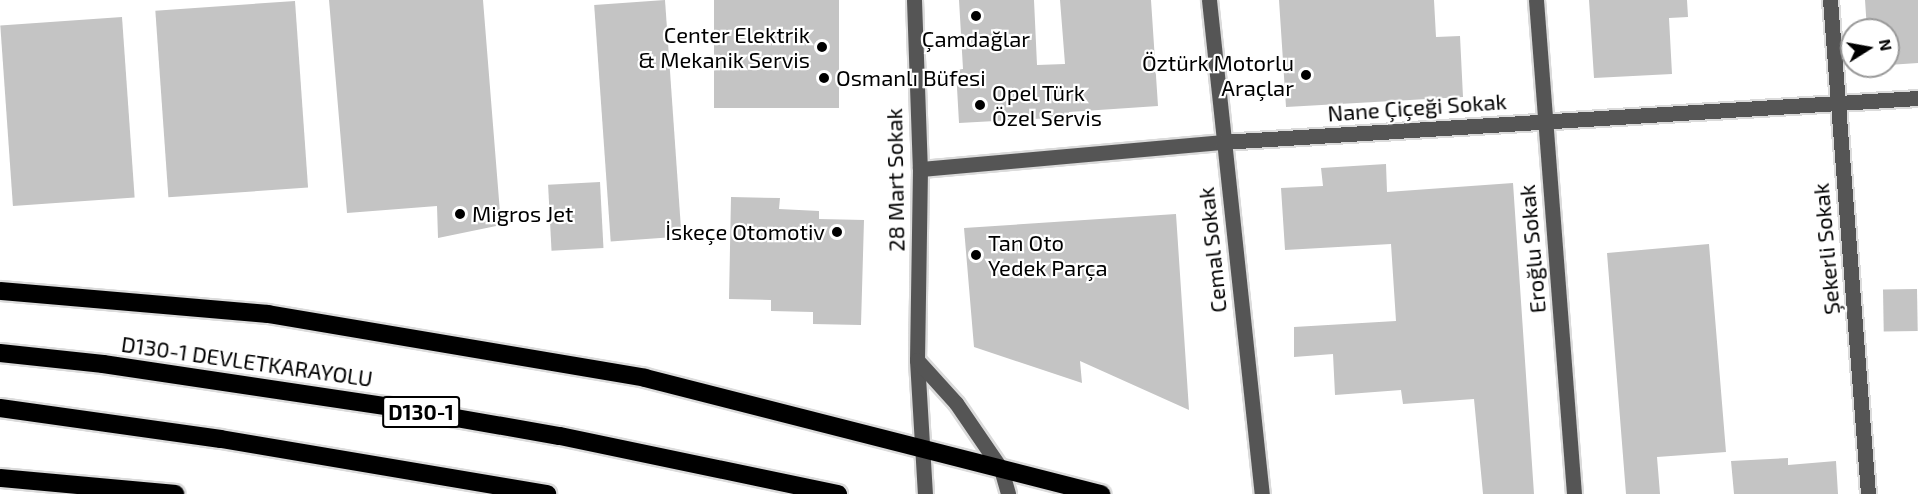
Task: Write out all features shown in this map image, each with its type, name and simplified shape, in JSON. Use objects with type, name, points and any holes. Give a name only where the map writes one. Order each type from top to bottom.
[{"type":"highway","points":[[0,291],[268,314],[645,378],[1101,494]]},
{"type":"highway","name":"D130-1 DEVLETKARAYOLU","points":[[0,354],[103,364],[399,408],[560,436],[838,494]]},
{"type":"highway","points":[[0,408],[210,437],[546,494]]},
{"type":"highway","points":[[0,478],[175,494]]},
{"type":"street","name":"28 Mart Sokak","points":[[914,0],[920,169],[917,360],[925,494]]},
{"type":"street","name":"Cemal Sokak","points":[[1209,0],[1222,142],[1262,494]]},
{"type":"street","name":"Eroğlu Sokak","points":[[1536,0],[1574,494]]},
{"type":"street","name":"Şekerli Sokak","points":[[1830,0],[1868,494]]},
{"type":"street","name":"Nane Çiçeği Sokak","points":[[920,169],[1222,142],[1918,98]]},
{"type":"street","points":[[917,360],[956,403],[1001,469],[1008,494]]},
{"type":"building","points":[[329,0],[483,0],[501,225],[438,238],[437,206],[347,213]]},
{"type":"building","points":[[665,0],[682,236],[611,241],[594,5]]},
{"type":"building","points":[[714,0],[839,0],[839,108],[714,108]]},
{"type":"building","points":[[959,0],[1034,0],[1037,65],[1065,64],[1060,0],[1151,0],[1158,106],[1069,112],[1069,117],[959,123],[956,70],[963,69]]},
{"type":"building","points":[[1279,0],[1434,0],[1436,37],[1460,36],[1463,97],[1286,107]]},
{"type":"building","points":[[1589,0],[1687,0],[1688,17],[1669,18],[1672,74],[1594,78]]},
{"type":"building","points":[[1865,0],[1918,0],[1918,63],[1900,64],[1900,18],[1866,18]]},
{"type":"building","points":[[295,1],[308,188],[168,197],[155,11]]},
{"type":"building","points":[[122,17],[135,198],[13,206],[0,26]]},
{"type":"building","points":[[1386,164],[1387,192],[1513,183],[1534,494],[1483,494],[1474,399],[1403,404],[1401,390],[1335,395],[1333,354],[1294,357],[1294,327],[1396,321],[1391,244],[1285,250],[1281,188],[1323,186],[1321,168]]},
{"type":"building","points":[[600,182],[603,248],[552,251],[548,185]]},
{"type":"building","points":[[731,197],[780,198],[779,209],[819,211],[819,219],[864,220],[861,325],[813,324],[813,312],[771,311],[771,300],[729,299]]},
{"type":"building","points":[[1176,214],[1189,410],[1080,361],[1082,383],[974,347],[964,228]]},
{"type":"building","points":[[1709,244],[1726,452],[1657,457],[1660,494],[1626,494],[1607,253]]},
{"type":"building","points":[[1917,289],[1918,331],[1884,332],[1883,290]]},
{"type":"building","points":[[1788,458],[1788,465],[1836,461],[1838,494],[1734,494],[1731,461]]},
{"type":"place","name":"Çamdağlar","points":[[976,16]]},
{"type":"place","name":"Center Elektrik & Mekanik Servis","points":[[822,47]]},
{"type":"place","name":"Öztürk Motorlu Araçlar","points":[[1306,75]]},
{"type":"place","name":"Osmanlı Büfesi","points":[[824,78]]},
{"type":"place","name":"Opel Türk Özel Servis","points":[[980,105]]},
{"type":"place","name":"Migros Jet","points":[[460,214]]},
{"type":"place","name":"İskeçe Otomotiv","points":[[837,232]]},
{"type":"place","name":"Tan Oto Yedek Parça","points":[[976,255]]}]
